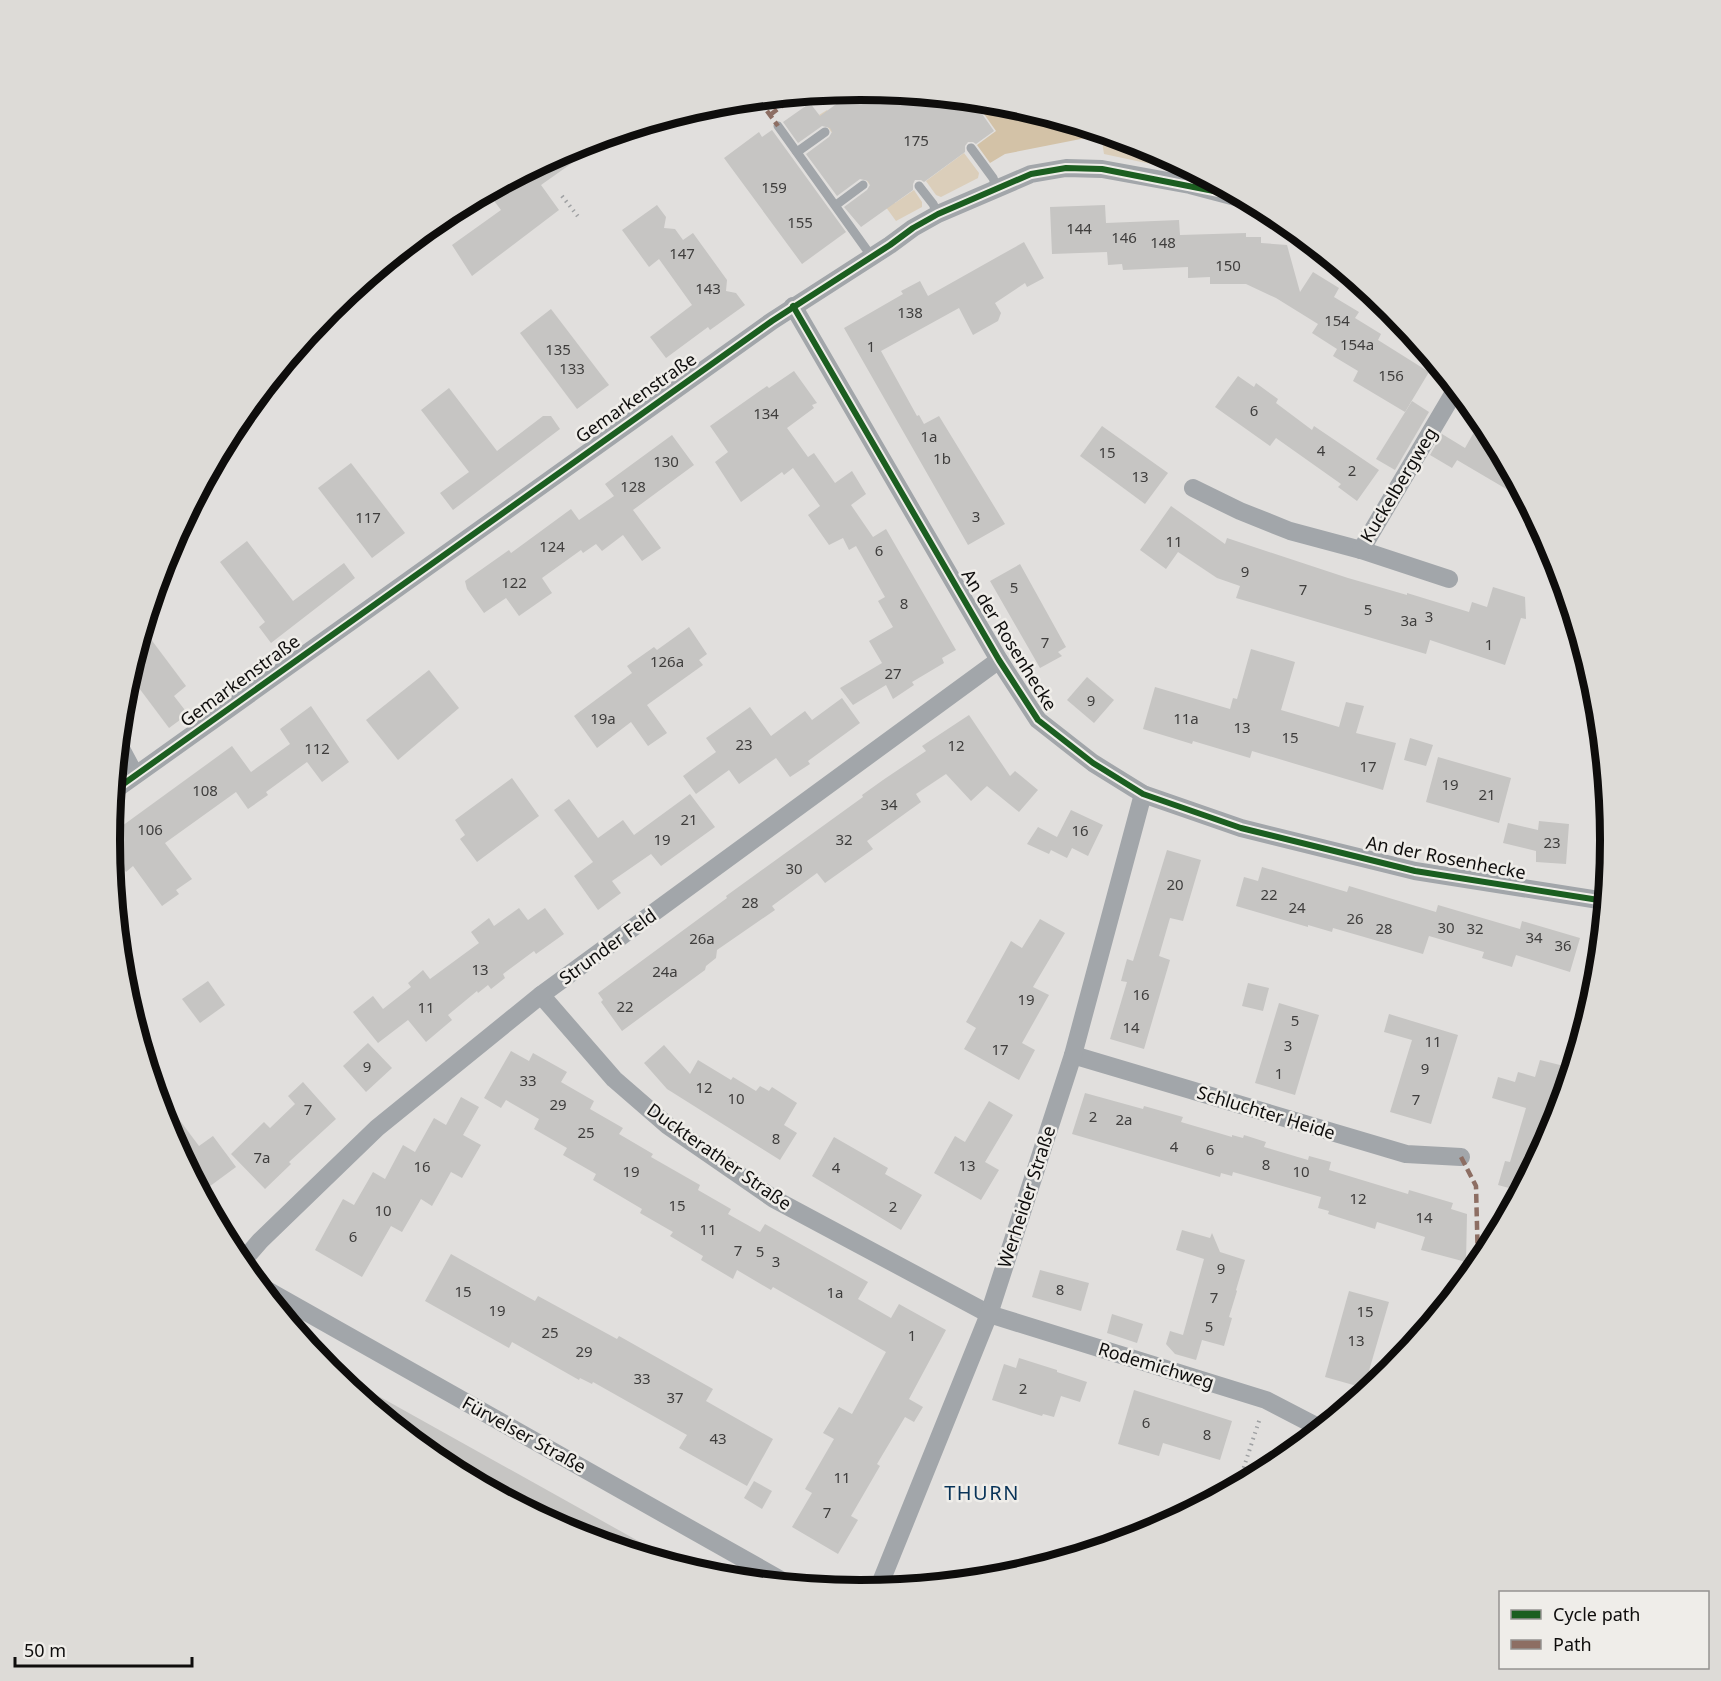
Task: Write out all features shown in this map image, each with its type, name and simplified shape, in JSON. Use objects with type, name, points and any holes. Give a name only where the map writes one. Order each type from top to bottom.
[{"type":"street","name":"Gemarkenstraße","points":[[123,784],[579,456],[793,306],[938,214],[1031,174],[1066,168],[1102,169],[1215,192]]},
{"type":"street","name":"An der Rosenhecke","points":[[793,306],[999,660],[1038,720],[1093,763],[1143,794],[1240,828],[1415,871],[1598,900]]},
{"type":"street","name":"Kuckelbergweg","points":[[1361,550],[1452,396]]},
{"type":"street","name":"Kuckelbergweg","points":[[1193,488],[1240,511],[1290,531],[1361,550],[1449,579]]},
{"type":"street","name":"Strunder Feld","points":[[247,1255],[377,1128],[541,995],[999,660]]},
{"type":"street","points":[[126,757],[135,775]]},
{"type":"street","name":"Werheider Straße","points":[[882,1580],[989,1314],[1073,1055],[1143,794]]},
{"type":"street","name":"Duckterather Straße","points":[[541,995],[614,1080],[666,1125],[774,1199],[989,1314]]},
{"type":"street","name":"Schluchter Heide","points":[[1073,1055],[1406,1154],[1461,1157]]},
{"type":"street","name":"Fürvelser Straße","points":[[277,1295],[773,1575]]},
{"type":"street","name":"Rodemichweg","points":[[989,1314],[1266,1400],[1314,1425]]},
{"type":"lane","points":[[778,126],[872,257]]},
{"type":"lane","points":[[797,152],[825,132]]},
{"type":"lane","points":[[970,148],[993,178],[997,188]]},
{"type":"lane","points":[[836,205],[863,185]]},
{"type":"lane","points":[[919,186],[938,214]]},
{"type":"path","points":[[562,196],[580,219]]},
{"type":"path","points":[[1242,1474],[1266,1400]]},
{"type":"shaded area","points":[[827,110],[895,203],[914,190],[922,202],[922,207],[896,221],[819,115]]},
{"type":"shaded area","points":[[982,111],[1052,126],[1089,137],[1005,154],[990,163],[977,145],[996,131]]},
{"type":"shaded area","points":[[1102,141],[1167,168],[1104,154]]},
{"type":"shaded area","points":[[964,153],[979,173],[978,178],[941,197],[936,195],[926,181]]},
{"type":"building","points":[[841,101],[909,102],[980,111],[994,131],[976,144],[968,142],[965,152],[924,182],[915,180],[913,190],[861,227],[844,207],[867,190],[870,185],[868,181],[860,179],[837,196],[806,154],[829,137],[832,132],[830,128],[822,126],[798,143],[783,122],[810,103],[820,116]]},
{"type":"building","points":[[772,130],[846,232],[802,264],[724,158],[759,132],[762,137]]},
{"type":"building","points":[[582,155],[541,185],[559,210],[472,276],[452,245],[501,210],[493,199],[533,177]]},
{"type":"building","points":[[657,205],[666,217],[664,228],[675,229],[683,240],[693,233],[727,280],[726,291],[736,293],[745,305],[710,330],[708,327],[666,358],[650,337],[692,305],[659,259],[649,267],[622,230]]},
{"type":"building","points":[[1105,205],[1106,223],[1179,220],[1180,235],[1246,233],[1246,237],[1261,237],[1261,243],[1287,245],[1300,292],[1313,272],[1339,288],[1334,297],[1359,312],[1355,318],[1381,334],[1378,340],[1429,372],[1405,412],[1353,381],[1358,371],[1333,356],[1337,349],[1312,333],[1318,324],[1276,298],[1246,284],[1210,284],[1210,277],[1188,278],[1188,267],[1123,270],[1122,264],[1108,265],[1107,252],[1052,254],[1050,207]]},
{"type":"building","points":[[1024,242],[1044,278],[1027,287],[1025,283],[995,303],[1001,313],[998,321],[973,335],[959,308],[881,351],[917,416],[919,415],[924,424],[939,416],[1005,524],[968,545],[844,328],[903,294],[901,291],[920,281],[928,296]]},
{"type":"building","points":[[551,309],[609,385],[577,409],[520,333]]},
{"type":"building","points":[[794,371],[817,403],[812,405],[814,408],[787,428],[808,457],[814,453],[835,483],[852,471],[866,494],[851,505],[873,537],[886,529],[956,650],[942,658],[944,663],[912,682],[914,685],[893,699],[886,685],[853,705],[840,688],[882,663],[869,641],[893,627],[878,601],[885,597],[856,546],[849,550],[843,538],[829,545],[808,515],[820,506],[793,468],[784,475],[782,472],[741,502],[715,462],[728,452],[710,426],[767,386],[769,388]]},
{"type":"building","points":[[1238,376],[1254,387],[1256,383],[1278,399],[1276,403],[1312,430],[1314,426],[1379,470],[1357,501],[1338,487],[1341,484],[1276,438],[1270,446],[1215,407]]},
{"type":"building","points":[[449,388],[497,451],[543,416],[551,416],[560,429],[453,510],[440,493],[469,472],[421,410]]},
{"type":"building","points":[[1412,401],[1429,412],[1395,470],[1376,459]]},
{"type":"building","points":[[1102,426],[1168,473],[1145,504],[1080,456]]},
{"type":"building","points":[[1476,429],[1513,493],[1457,460],[1452,468],[1430,455],[1442,434],[1465,448]]},
{"type":"building","points":[[672,435],[694,465],[633,510],[661,548],[642,561],[623,535],[602,551],[596,544],[583,553],[581,550],[542,578],[552,593],[519,616],[506,598],[484,613],[467,589],[465,581],[509,550],[511,553],[571,509],[579,520],[614,496],[605,484]]},
{"type":"building","points":[[351,463],[405,533],[372,558],[318,488]]},
{"type":"building","points":[[1171,506],[1225,544],[1227,538],[1348,578],[1469,612],[1472,602],[1487,607],[1493,587],[1525,597],[1526,619],[1521,618],[1505,665],[1430,640],[1426,654],[1236,598],[1240,586],[1217,578],[1178,552],[1166,569],[1140,550]]},
{"type":"building","points":[[247,541],[293,601],[344,563],[355,578],[271,643],[259,627],[265,622],[220,562]]},
{"type":"building","points":[[1020,564],[1066,647],[1058,652],[1062,656],[1040,668],[990,581]]},
{"type":"building","points":[[689,627],[707,654],[699,660],[703,665],[647,705],[667,733],[648,746],[631,722],[597,748],[574,716],[632,673],[627,666],[654,647],[657,650]]},
{"type":"building","points":[[150,637],[186,686],[174,696],[188,714],[169,728],[137,686]]},
{"type":"building","points":[[1251,649],[1295,662],[1281,710],[1339,727],[1346,702],[1364,706],[1356,733],[1396,743],[1383,790],[1252,751],[1250,758],[1143,729],[1155,687],[1230,709],[1233,698],[1237,699]]},
{"type":"building","points":[[429,670],[459,708],[398,760],[366,720]]},
{"type":"building","points":[[1087,677],[1114,700],[1094,723],[1067,700]]},
{"type":"building","points":[[842,698],[860,723],[808,761],[810,764],[790,777],[776,758],[739,784],[729,770],[696,794],[683,776],[716,752],[706,738],[750,707],[771,736],[805,711],[812,720]]},
{"type":"building","points":[[311,706],[349,762],[322,782],[307,762],[266,792],[268,795],[248,809],[236,792],[165,843],[192,879],[176,890],[179,894],[162,906],[133,866],[126,872],[121,865],[121,827],[232,746],[251,772],[290,744],[280,729]]},
{"type":"building","points":[[969,715],[1010,776],[1015,771],[1038,790],[1019,812],[987,786],[971,801],[946,774],[916,794],[921,802],[867,841],[873,849],[825,883],[817,873],[772,906],[775,910],[717,950],[716,958],[706,966],[705,970],[622,1031],[601,1002],[603,1000],[598,993],[727,898],[726,896],[863,797],[862,795],[926,751],[922,746]]},
{"type":"building","points":[[1410,738],[1433,745],[1426,766],[1404,760]]},
{"type":"building","points":[[1438,757],[1511,778],[1499,823],[1426,802]]},
{"type":"building","points":[[512,778],[539,816],[477,862],[460,839],[465,835],[455,820]]},
{"type":"building","points":[[690,794],[715,827],[661,866],[651,854],[612,881],[621,893],[598,910],[574,876],[593,862],[554,810],[569,799],[598,838],[623,820],[634,835]]},
{"type":"building","points":[[1071,810],[1103,825],[1088,856],[1072,848],[1067,858],[1051,850],[1049,854],[1027,844],[1038,827],[1057,837]]},
{"type":"building","points":[[1539,821],[1569,824],[1566,864],[1536,862],[1536,851],[1503,843],[1508,823],[1538,830]]},
{"type":"building","points":[[1167,850],[1201,860],[1183,921],[1170,918],[1159,956],[1170,960],[1144,1049],[1110,1039],[1127,982],[1121,981],[1127,959],[1133,961]]},
{"type":"building","points":[[1262,867],[1347,892],[1349,886],[1436,912],[1438,905],[1520,929],[1522,921],[1580,938],[1570,972],[1516,955],[1512,967],[1482,958],[1484,952],[1429,936],[1423,954],[1333,928],[1332,932],[1308,925],[1308,927],[1236,906],[1244,877],[1258,881]]},
{"type":"building","points":[[519,908],[528,920],[545,908],[564,934],[536,954],[534,951],[503,974],[505,978],[491,989],[488,985],[478,993],[477,991],[448,1015],[452,1020],[426,1042],[408,1020],[378,1043],[353,1012],[373,996],[383,1009],[411,987],[408,983],[423,970],[430,979],[479,943],[471,932],[489,918],[494,926]]},
{"type":"building","points":[[1040,919],[1065,933],[1033,987],[1049,995],[1022,1043],[1035,1050],[1019,1080],[964,1049],[976,1028],[966,1022],[1011,941],[1022,948]]},
{"type":"building","points":[[208,981],[225,1005],[200,1023],[182,999]]},
{"type":"building","points":[[1248,983],[1269,988],[1263,1011],[1242,1006]]},
{"type":"building","points":[[1279,1003],[1319,1015],[1295,1095],[1255,1083]]},
{"type":"building","points":[[1389,1014],[1458,1035],[1431,1124],[1390,1112],[1412,1040],[1384,1032]]},
{"type":"building","points":[[368,1043],[392,1068],[366,1092],[343,1066]]},
{"type":"building","points":[[664,1045],[690,1074],[698,1060],[731,1080],[733,1077],[756,1091],[760,1086],[769,1091],[772,1087],[797,1103],[784,1125],[797,1133],[780,1160],[667,1089],[644,1063]]},
{"type":"building","points":[[511,1051],[529,1061],[533,1053],[567,1072],[561,1082],[594,1101],[590,1109],[623,1128],[619,1134],[653,1154],[651,1157],[700,1185],[698,1190],[731,1209],[728,1214],[760,1232],[765,1224],[868,1282],[858,1299],[891,1318],[899,1304],[946,1330],[909,1399],[923,1407],[914,1422],[905,1417],[877,1464],[880,1466],[851,1516],[858,1520],[838,1554],[792,1527],[812,1493],[805,1489],[834,1439],[823,1433],[839,1407],[852,1414],[886,1352],[773,1287],[771,1290],[737,1270],[733,1279],[701,1260],[703,1256],[670,1236],[673,1232],[640,1213],[642,1209],[593,1180],[596,1174],[563,1155],[567,1148],[534,1129],[539,1119],[506,1100],[501,1108],[484,1098]]},
{"type":"building","points":[[1540,1060],[1564,1066],[1544,1124],[1513,1189],[1498,1185],[1505,1161],[1510,1162],[1526,1108],[1492,1098],[1498,1077],[1515,1082],[1518,1072],[1535,1077]]},
{"type":"building","points":[[303,1082],[336,1119],[289,1162],[291,1164],[265,1189],[231,1154],[264,1122],[270,1128],[295,1104],[288,1096]]},
{"type":"building","points":[[1085,1093],[1183,1117],[1181,1122],[1232,1137],[1232,1135],[1243,1138],[1244,1135],[1266,1142],[1264,1147],[1308,1160],[1309,1156],[1331,1162],[1329,1170],[1408,1194],[1409,1190],[1453,1203],[1451,1209],[1467,1214],[1466,1262],[1421,1250],[1425,1237],[1377,1222],[1375,1229],[1328,1214],[1329,1211],[1318,1208],[1321,1197],[1233,1172],[1232,1176],[1221,1173],[1220,1177],[1072,1134]]},
{"type":"building","points":[[461,1097],[479,1107],[463,1135],[481,1145],[462,1178],[451,1172],[432,1206],[421,1199],[402,1232],[391,1226],[362,1277],[315,1250],[343,1199],[354,1205],[373,1172],[385,1179],[403,1145],[415,1152],[434,1118],[446,1125]]},
{"type":"building","points":[[989,1101],[1013,1115],[985,1162],[999,1170],[981,1200],[934,1173],[955,1136],[965,1142]]},
{"type":"building","points":[[172,1110],[199,1146],[213,1136],[236,1167],[208,1188]]},
{"type":"building","points":[[834,1137],[888,1168],[885,1174],[922,1195],[901,1230],[812,1176]]},
{"type":"building","points":[[1182,1230],[1210,1238],[1212,1233],[1220,1252],[1245,1260],[1229,1317],[1232,1318],[1224,1346],[1202,1340],[1196,1360],[1175,1354],[1166,1344],[1170,1331],[1183,1335],[1204,1259],[1176,1250]]},
{"type":"building","points":[[451,1254],[535,1301],[538,1296],[617,1339],[619,1336],[713,1389],[706,1401],[773,1439],[747,1486],[679,1448],[687,1435],[593,1382],[592,1384],[580,1378],[579,1380],[512,1342],[509,1348],[425,1301]]},
{"type":"building","points":[[1040,1270],[1089,1283],[1081,1311],[1032,1297]]},
{"type":"building","points":[[1349,1291],[1389,1302],[1366,1380],[1359,1387],[1325,1377]]},
{"type":"building","points":[[1112,1314],[1143,1324],[1137,1343],[1107,1333]]},
{"type":"building","points":[[1019,1358],[1087,1382],[1080,1402],[1061,1396],[1054,1417],[1043,1414],[1042,1416],[992,1400],[1004,1364],[1016,1368]]},
{"type":"building","points":[[1134,1390],[1232,1421],[1220,1460],[1163,1443],[1159,1456],[1118,1444]]},
{"type":"building","points":[[373,1393],[649,1547],[648,1549],[577,1524],[490,1481],[449,1456],[410,1428],[371,1395]]},
{"type":"building","points":[[754,1481],[772,1491],[762,1509],[744,1498]]},
{"type":"marked path","points":[[770,115],[783,105]]},
{"type":"marked path","points":[[764,107],[778,126]]},
{"type":"marked path","points":[[1461,1157],[1476,1186],[1478,1249]]},
{"type":"cycle path","points":[[123,784],[772,321],[938,214],[1031,174],[1066,168],[1102,169],[1213,191]]},
{"type":"cycle path","points":[[793,306],[999,660],[1038,720],[1093,763],[1143,794],[1241,828],[1415,871],[1598,900]]},
{"type":"district","name":"THURN","points":[[982,1493]]}]
